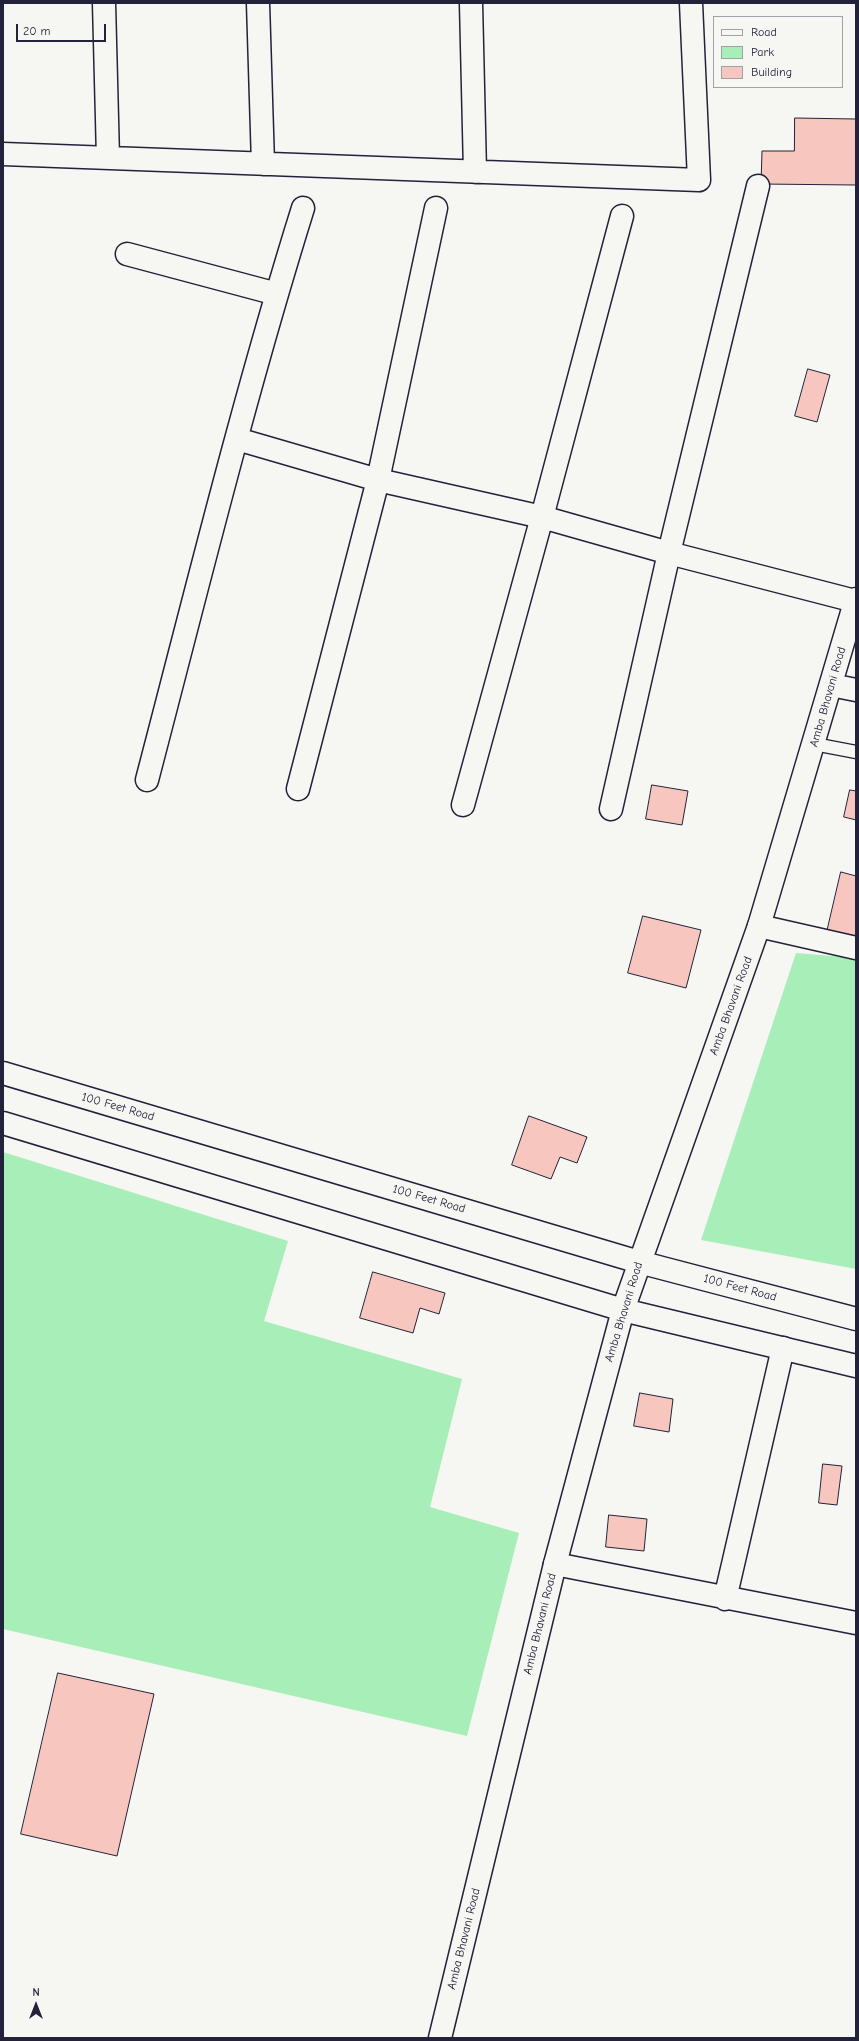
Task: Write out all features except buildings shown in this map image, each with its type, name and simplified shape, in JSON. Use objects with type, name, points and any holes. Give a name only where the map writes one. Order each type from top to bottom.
[{"type":"street","points":[[104,3],[108,158]]},
{"type":"street","points":[[258,3],[263,164]]},
{"type":"street","points":[[471,3],[475,172]]},
{"type":"street","points":[[3,154],[699,180],[691,3]]},
{"type":"street","points":[[611,809],[669,553],[758,186]]},
{"type":"street","points":[[147,780],[276,294],[304,208]]},
{"type":"street","points":[[298,789],[378,480],[436,208]]},
{"type":"street","points":[[463,805],[542,517],[622,216]]},
{"type":"street","points":[[127,254],[276,294]]},
{"type":"street","points":[[237,439],[378,480],[542,517],[669,553],[856,600]]},
{"type":"street","name":"Amba Bhavani Road","points":[[440,2038],[555,1564],[623,1310],[759,926],[856,600]]},
{"type":"street","points":[[831,685],[856,690]]},
{"type":"street","points":[[759,926],[856,948]]},
{"type":"street","name":"100 Feet Road","points":[[3,1073],[639,1262],[856,1319]]},
{"type":"street","points":[[3,1123],[623,1310],[856,1366]]},
{"type":"street","points":[[725,1599],[783,1348]]},
{"type":"street","points":[[555,1564],[725,1599],[856,1623]]},
{"type":"lane","points":[[814,744],[856,752]]},
{"type":"green space","points":[[796,953],[856,958],[856,1269],[701,1240]]},
{"type":"green space","points":[[3,1152],[288,1241],[264,1321],[462,1379],[430,1507],[519,1533],[467,1736],[3,1629]]}]
